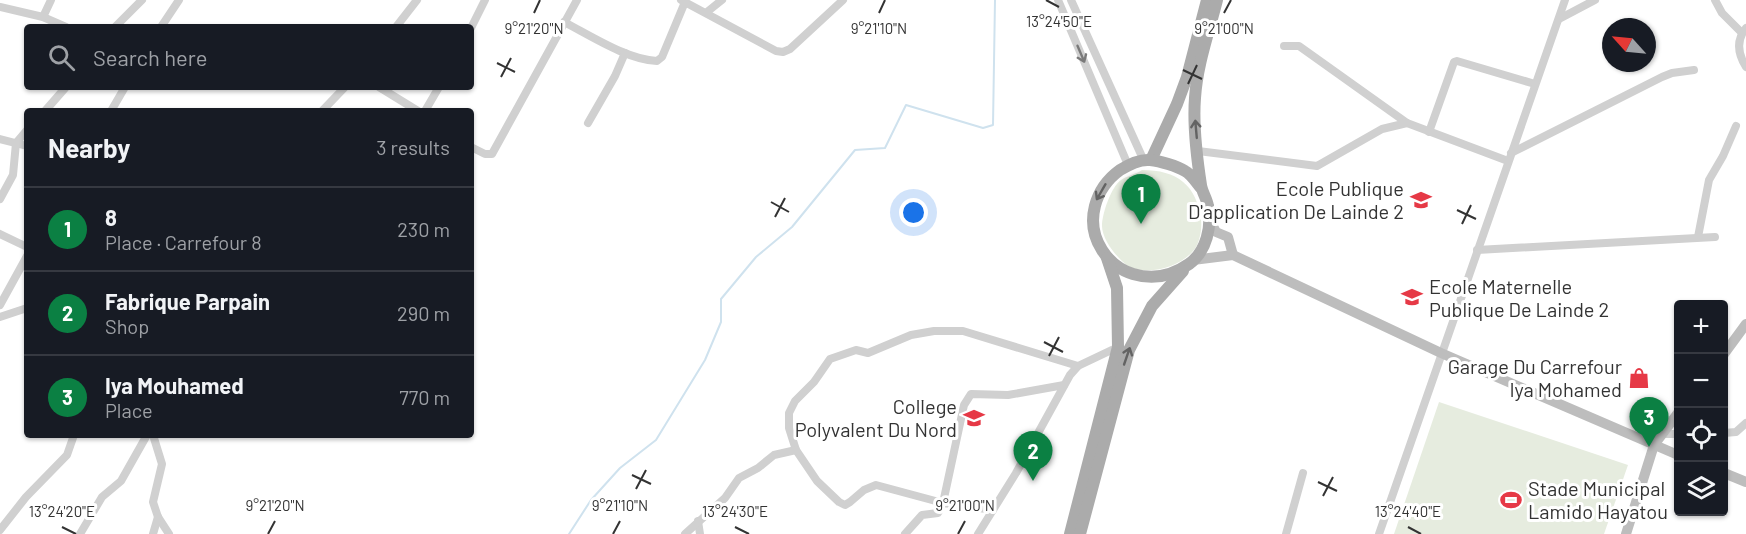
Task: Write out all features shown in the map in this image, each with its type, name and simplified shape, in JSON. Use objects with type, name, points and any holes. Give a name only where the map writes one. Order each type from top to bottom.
[{"type":"main road","points":[[1148,160],[1185,84],[1207,0]]},
{"type":"main road","points":[[1201,188],[1195,96],[1217,0]]},
{"type":"main road","points":[[1070,534],[1118,347],[1117,288],[1093,228],[1093,211],[1097,196],[1110,178],[1128,165],[1148,160],[1186,171],[1201,188],[1208,204],[1210,221],[1208,235],[1202,248],[1191,262],[1152,306],[1129,350],[1080,534]]},
{"type":"main road","points":[[1106,257],[1124,272],[1146,278],[1169,275],[1191,262]]},
{"type":"street","points":[[43,17],[51,0]]},
{"type":"street","points":[[118,24],[142,0]]},
{"type":"street","points":[[163,24],[179,0]]},
{"type":"street","points":[[398,24],[417,0]]},
{"type":"street","points":[[473,24],[485,0]]},
{"type":"street","points":[[474,148],[485,154],[492,154],[577,0]]},
{"type":"street","points":[[707,12],[722,0]]},
{"type":"street","points":[[564,22],[625,52],[647,61],[657,61],[662,57],[683,1],[766,46],[783,52],[790,49],[843,0]]},
{"type":"street","points":[[1058,0],[1128,165]]},
{"type":"street","points":[[1071,0],[1148,160]]},
{"type":"street","points":[[1559,18],[1595,0]]},
{"type":"street","points":[[1715,0],[1722,13],[1744,31],[1739,51],[1746,67]]},
{"type":"street","points":[[1379,534],[1563,1]]},
{"type":"street","points":[[0,7],[43,17],[59,24]]},
{"type":"street","points":[[1284,45],[1299,46],[1407,123],[1510,157],[1662,77],[1671,73],[1694,70]]},
{"type":"street","points":[[588,123],[615,76],[625,52]]},
{"type":"street","points":[[1429,132],[1454,62],[1535,84]]},
{"type":"street","points":[[48,108],[63,90]]},
{"type":"street","points":[[113,108],[122,90]]},
{"type":"street","points":[[325,108],[342,90]]},
{"type":"street","points":[[383,90],[413,108]]},
{"type":"street","points":[[427,108],[438,90]]},
{"type":"street","points":[[1198,151],[1317,166],[1382,129],[1407,123]]},
{"type":"street","points":[[1698,237],[1709,180],[1736,126]]},
{"type":"street","points":[[0,199],[13,175],[16,143],[24,134]]},
{"type":"street","points":[[0,139],[24,145]]},
{"type":"street","points":[[1210,221],[1216,232],[1228,237],[1233,255]]},
{"type":"street","points":[[0,234],[24,246]]},
{"type":"street","points":[[1477,250],[1715,237]]},
{"type":"street","points":[[1191,262],[1233,255],[1441,353],[1674,453]]},
{"type":"street","points":[[0,305],[24,261]]},
{"type":"street","points":[[0,317],[24,309]]},
{"type":"street","points":[[1728,349],[1746,324]]},
{"type":"street","points":[[993,510],[944,503],[876,485],[864,490],[845,505],[839,502],[817,481],[795,450],[788,420],[795,401],[814,382],[830,359],[856,350],[868,353],[911,335],[934,331],[963,331],[1078,366]]},
{"type":"street","points":[[978,534],[1016,473],[1064,385],[1078,366],[1118,347]]},
{"type":"street","points":[[905,534],[922,515],[938,513],[944,503],[962,411],[971,394],[1008,395],[1064,385]]},
{"type":"street","points":[[1626,534],[1654,445],[1674,418]]},
{"type":"street","points":[[1728,433],[1736,432],[1746,423]]},
{"type":"street","points":[[1662,434],[1674,434]]},
{"type":"street","points":[[0,530],[26,497],[67,455],[73,438]]},
{"type":"street","points":[[80,534],[102,497],[121,482],[145,438]]},
{"type":"street","points":[[154,438],[162,464],[153,502],[169,534]]},
{"type":"street","points":[[685,534],[725,498],[739,478],[758,468],[774,455],[795,450]]},
{"type":"street","points":[[1286,534],[1303,473]]},
{"type":"street","points":[[1728,475],[1746,482]]},
{"type":"street","points":[[153,534],[159,517]]},
{"type":"street","points":[[698,521],[700,534]]},
{"type":"shaded area","points":[[1142,170],[1165,173],[1183,182],[1195,197],[1201,220],[1199,241],[1191,254],[1175,264],[1157,270],[1138,270],[1127,265],[1111,248],[1102,230],[1105,208],[1117,183]]},
{"type":"shaded area","name":"Stade Municipal Lamido Hayatou","points":[[1439,402],[1628,465],[1604,534],[1394,534]]},
{"type":"waterway","points":[[569,534],[591,500],[620,468],[656,440],[705,360],[721,322],[721,299],[756,257],[792,227],[855,150],[885,148],[906,105],[983,128],[993,125],[995,0]]},
{"type":"place","name":"Ecole Publique D'application De Lainde 2","points":[[1421,200]]},
{"type":"place","name":"8","points":[[1141,224]]},
{"type":"place","name":"Ecole Maternelle Publique De Lainde 2","points":[[1412,297]]},
{"type":"place","name":"Garage Du Carrefour Iya Mohamed","points":[[1639,378]]},
{"type":"place","name":"College Polyvalent Du Nord","points":[[974,418]]},
{"type":"place","name":"Iya Mouhamed","points":[[1649,447]]},
{"type":"place","name":"Fabrique Parpain","points":[[1033,481]]},
{"type":"place","name":"Stade Municipal Lamido Hayatou","points":[[1511,500]]}]
